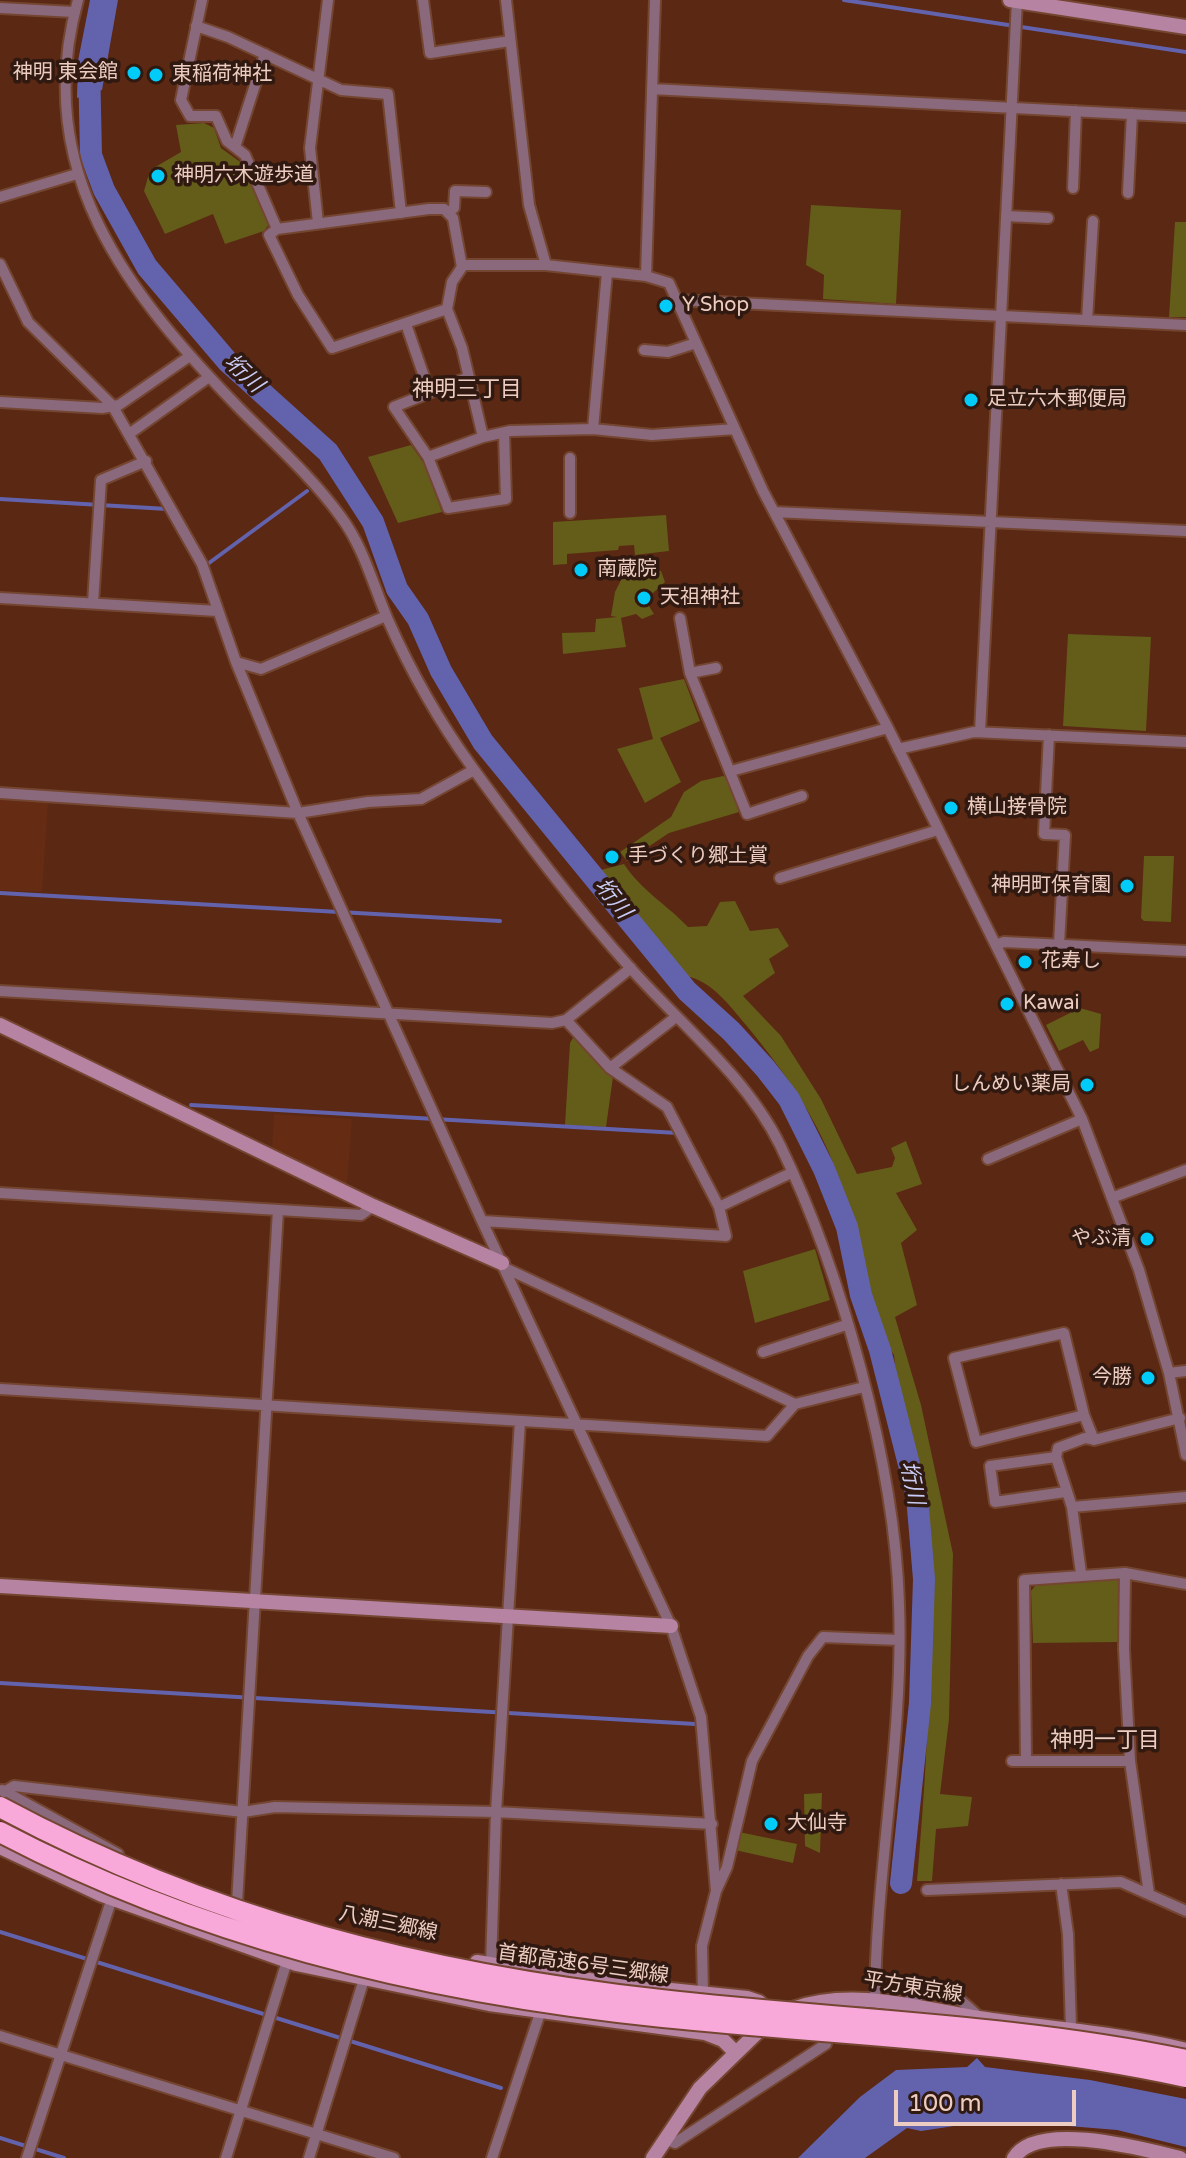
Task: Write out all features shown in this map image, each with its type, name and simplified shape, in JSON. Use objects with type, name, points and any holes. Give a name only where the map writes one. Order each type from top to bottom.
[{"type":"highway","name":"首都高速6号三郷線","points":[[1,1796],[60,1840],[201,1899],[313,1936],[415,1962],[507,1980],[661,2000],[1088,2043],[1186,2060]]},
{"type":"highway","name":"首都高速6号三郷線","points":[[0,1830],[105,1881],[195,1917],[307,1953],[411,1978],[517,1999],[662,2017],[1070,2056],[1186,2077]]},
{"type":"main road","points":[[1014,5],[1078,5],[1186,27]]},
{"type":"main road","points":[[0,1025],[373,1206],[502,1265]]},
{"type":"main road","points":[[0,1586],[671,1626]]},
{"type":"main road","name":"八潮三郷線","points":[[0,1830],[130,1860],[237,1903],[373,1943],[614,1984],[754,1999],[774,2018]]},
{"type":"main road","points":[[0,1847],[112,1898],[287,1961],[540,2013],[714,2035],[734,2051]]},
{"type":"main road","points":[[363,1979],[373,1943]]},
{"type":"main road","points":[[608,2022],[614,1984]]},
{"type":"main road","name":"平方東京線","points":[[653,2158],[700,2088],[734,2051],[774,2018],[794,2008],[832,2000],[904,2004],[981,2019],[1071,2028],[1186,2050]]},
{"type":"main road","points":[[645,2027],[774,2018]]},
{"type":"main road","points":[[1014,2158],[1028,2143],[1047,2139],[1111,2143],[1180,2158]]},
{"type":"street","points":[[78,0],[74,12],[65,104],[77,174],[131,284],[190,356],[339,514],[357,542],[386,616],[427,701],[474,770],[566,891],[754,1104],[778,1142],[791,1173],[846,1325],[864,1387],[890,1511],[899,1640],[875,1938],[875,2000]]},
{"type":"street","points":[[202,0],[181,100],[190,116],[216,116],[227,141],[245,155],[277,229]]},
{"type":"street","points":[[318,223],[310,148],[328,0]]},
{"type":"street","points":[[423,0],[430,53],[510,41]]},
{"type":"street","points":[[506,0],[529,205],[546,265]]},
{"type":"street","points":[[646,276],[655,0]]},
{"type":"street","points":[[980,732],[1002,314],[1014,5]]},
{"type":"street","points":[[0,8],[74,12]]},
{"type":"street","points":[[196,26],[341,90],[388,94],[401,213]]},
{"type":"street","points":[[235,147],[265,54]]},
{"type":"street","points":[[652,89],[1186,117]]},
{"type":"street","points":[[1073,188],[1076,111]]},
{"type":"street","points":[[1128,193],[1132,114]]},
{"type":"street","points":[[0,197],[77,174]]},
{"type":"street","points":[[448,213],[454,208],[455,191],[486,192]]},
{"type":"street","points":[[447,309],[332,348],[269,235],[277,229],[444,209],[453,218],[462,265],[452,282],[447,309],[469,377],[483,437]]},
{"type":"street","points":[[1006,216],[1048,218]]},
{"type":"street","points":[[1087,320],[1093,221]]},
{"type":"street","points":[[0,264],[28,322],[112,405],[202,564],[236,662],[298,813],[502,1265],[671,1626],[701,1717],[716,1891]]},
{"type":"street","points":[[462,265],[546,265],[646,276],[669,283],[774,512],[888,728],[1082,1119],[1114,1197],[1169,1373],[1184,1433],[1186,1455]]},
{"type":"street","points":[[593,429],[607,272]]},
{"type":"street","points":[[677,300],[1186,325]]},
{"type":"street","points":[[406,324],[429,391]]},
{"type":"street","points":[[644,350],[668,352],[696,343]]},
{"type":"street","points":[[0,402],[119,405],[190,356]]},
{"type":"street","points":[[129,434],[209,377]]},
{"type":"street","points":[[469,377],[394,407],[428,457],[448,508],[506,499],[504,433]]},
{"type":"street","points":[[428,457],[483,437],[504,433],[593,429],[652,435],[735,429]]},
{"type":"street","points":[[570,458],[570,513]]},
{"type":"street","points":[[93,603],[101,480],[146,461]]},
{"type":"street","points":[[774,512],[1186,531]]},
{"type":"street","points":[[0,598],[217,611]]},
{"type":"street","points":[[236,662],[261,669],[386,616]]},
{"type":"street","points":[[680,618],[690,673],[747,814],[802,796]]},
{"type":"street","points":[[690,673],[716,668]]},
{"type":"street","points":[[731,771],[888,728]]},
{"type":"street","points":[[898,749],[980,732],[1186,742]]},
{"type":"street","points":[[1049,735],[1044,834],[1065,835],[1059,944]]},
{"type":"street","points":[[0,793],[298,813],[368,802],[421,799],[474,770]]},
{"type":"street","points":[[780,878],[938,830]]},
{"type":"street","points":[[996,945],[1004,942],[1186,951]]},
{"type":"street","points":[[0,991],[552,1023],[566,1020],[631,968]]},
{"type":"street","points":[[610,1068],[676,1017]]},
{"type":"street","points":[[482,1221],[726,1236],[719,1207],[667,1107],[610,1068],[566,1020]]},
{"type":"street","points":[[988,1159],[1082,1119]]},
{"type":"street","points":[[1114,1197],[1186,1170]]},
{"type":"street","points":[[719,1207],[791,1173]]},
{"type":"street","points":[[0,1193],[361,1215],[373,1206]]},
{"type":"street","points":[[237,1903],[278,1210]]},
{"type":"street","points":[[502,1265],[795,1404]]},
{"type":"street","points":[[763,1352],[846,1325]]},
{"type":"street","points":[[1084,1415],[976,1442],[954,1358],[1064,1333],[1091,1439]]},
{"type":"street","points":[[1169,1373],[1186,1371]]},
{"type":"street","points":[[0,1389],[767,1436],[795,1404],[864,1387]]},
{"type":"street","points":[[1081,1573],[1072,1507],[1056,1457],[1058,1448],[1068,1442],[1180,1418]]},
{"type":"street","points":[[491,1965],[496,1812],[520,1421]]},
{"type":"street","points":[[1056,1457],[990,1466],[995,1502],[1065,1492]]},
{"type":"street","points":[[1072,1507],[1186,1497]]},
{"type":"street","points":[[1026,1761],[1024,1580],[1081,1573],[1125,1573],[1186,1584]]},
{"type":"street","points":[[1125,1573],[1124,1649],[1130,1761],[1149,1894]]},
{"type":"street","points":[[703,1994],[702,1946],[716,1891],[727,1867],[752,1761],[808,1656],[823,1637],[899,1640]]},
{"type":"street","points":[[1012,1761],[1130,1761]]},
{"type":"street","points":[[130,1860],[1,1796],[14,1786],[243,1812],[275,1807],[496,1812],[712,1824]]},
{"type":"street","points":[[927,1890],[1121,1882],[1186,1911]]},
{"type":"street","points":[[1061,1884],[1068,1934],[1071,2028]]},
{"type":"street","points":[[27,2158],[112,1898]]},
{"type":"street","points":[[226,2158],[287,1961]]},
{"type":"street","points":[[309,2158],[363,1979]]},
{"type":"street","points":[[665,2139],[675,2143],[826,2044],[832,2000]]},
{"type":"street","points":[[492,2158],[540,2013]]},
{"type":"street","points":[[0,2036],[394,2158]]},
{"type":"shaded area","points":[[90,0],[118,0],[102,90],[77,98],[78,61]]},
{"type":"shaded area","points":[[204,123],[214,128],[221,148],[243,164],[270,223],[264,231],[225,244],[213,214],[165,234],[144,191],[150,170],[181,152],[176,125]]},
{"type":"shaded area","points":[[811,205],[901,210],[896,304],[823,299],[824,275],[806,265]]},
{"type":"shaded area","points":[[1175,222],[1186,222],[1186,317],[1169,317]]},
{"type":"shaded area","points":[[411,445],[425,465],[442,512],[398,523],[368,457]]},
{"type":"shaded area","points":[[666,515],[669,551],[635,555],[634,545],[619,546],[618,550],[567,554],[567,564],[553,565],[553,522]]},
{"type":"shaded area","points":[[661,571],[665,582],[653,593],[646,590],[642,595],[654,614],[642,619],[636,614],[621,618],[626,647],[563,654],[562,633],[595,632],[596,619],[617,617],[611,616],[615,592],[624,574]]},
{"type":"shaded area","points":[[1068,634],[1151,637],[1146,731],[1063,726]]},
{"type":"shaded area","points":[[684,679],[700,721],[660,738],[681,782],[645,803],[617,749],[653,739],[639,688]]},
{"type":"shaded area","points":[[723,776],[729,778],[739,812],[669,833],[627,861],[620,852],[671,817],[684,792],[701,781]]},
{"type":"shaded area","points":[[0,800],[48,803],[42,892],[0,890]]},
{"type":"shaded area","points":[[1144,856],[1174,856],[1171,922],[1144,921],[1141,918]]},
{"type":"shaded area","points":[[624,864],[638,882],[688,927],[707,926],[720,902],[735,901],[750,931],[778,928],[789,946],[769,959],[775,973],[743,996],[781,1036],[821,1099],[857,1174],[892,1167],[895,1158],[891,1148],[906,1141],[922,1184],[896,1193],[917,1230],[901,1243],[917,1305],[895,1317],[921,1405],[953,1554],[949,1719],[940,1794],[972,1797],[968,1826],[936,1829],[932,1881],[917,1881],[928,1702],[929,1611],[924,1522],[894,1355],[880,1335],[845,1197],[829,1153],[812,1119],[781,1070],[733,1010],[712,988],[686,976],[601,870]]},
{"type":"shaded area","points":[[1080,1008],[1101,1014],[1099,1048],[1090,1052],[1083,1040],[1059,1051],[1046,1025]]},
{"type":"shaded area","points":[[574,1036],[613,1077],[606,1127],[565,1125],[570,1043]]},
{"type":"shaded area","points":[[274,1114],[352,1119],[347,1185],[272,1148]]},
{"type":"shaded area","points":[[815,1249],[830,1300],[755,1323],[743,1271]]},
{"type":"shaded area","points":[[1115,1578],[1120,1581],[1121,1639],[1117,1642],[1033,1643],[1031,1591],[1035,1586]]},
{"type":"shaded area","points":[[822,1793],[820,1853],[805,1846],[804,1794]]},
{"type":"shaded area","points":[[739,1832],[797,1844],[793,1863],[735,1850]]},
{"type":"shaded area","points":[[977,2058],[985,2067],[1090,2080],[1186,2099],[1186,2147],[1117,2130],[1044,2124],[954,2126],[921,2131],[907,2128],[865,2158],[798,2158],[860,2097],[896,2070],[967,2067]]},
{"type":"waterway","points":[[844,0],[1186,52]]},
{"type":"waterway","name":"垳川","points":[[89,64],[91,155],[104,190],[147,267],[228,362],[328,452],[373,522],[397,589],[418,619],[441,671],[483,742],[687,991],[731,1031],[765,1068],[789,1099],[824,1169],[847,1227],[861,1295],[880,1350],[917,1496],[924,1579],[920,1703],[901,1883]]},
{"type":"waterway","points":[[209,563],[307,491]]},
{"type":"waterway","points":[[0,499],[167,509]]},
{"type":"waterway","points":[[0,893],[500,921]]},
{"type":"waterway","points":[[191,1105],[678,1133]]},
{"type":"waterway","points":[[0,1683],[695,1724]]},
{"type":"waterway","points":[[0,1932],[501,2088]]},
{"type":"waterway","points":[[0,2138],[64,2158]]},
{"type":"place","name":"神明 東会館","points":[[134,73]]},
{"type":"place","name":"東稲荷神社","points":[[156,75]]},
{"type":"place","name":"神明六木遊歩道","points":[[158,176]]},
{"type":"place","name":"Y Shop","points":[[666,306]]},
{"type":"place","name":"足立六木郵便局","points":[[971,400]]},
{"type":"place","name":"南蔵院","points":[[581,570]]},
{"type":"place","name":"天祖神社","points":[[644,598]]},
{"type":"place","name":"横山接骨院","points":[[951,808]]},
{"type":"place","name":"手づくり郷土賞","points":[[612,857]]},
{"type":"place","name":"神明町保育園","points":[[1127,886]]},
{"type":"place","name":"花寿し","points":[[1025,962]]},
{"type":"place","name":"Kawai","points":[[1007,1004]]},
{"type":"place","name":"しんめい薬局","points":[[1087,1085]]},
{"type":"place","name":"やぶ清","points":[[1147,1239]]},
{"type":"place","name":"今勝","points":[[1148,1378]]},
{"type":"place","name":"大仙寺","points":[[771,1824]]},
{"type":"district","name":"神明三丁目","points":[[467,390]]},
{"type":"district","name":"神明一丁目","points":[[1105,1741]]}]
